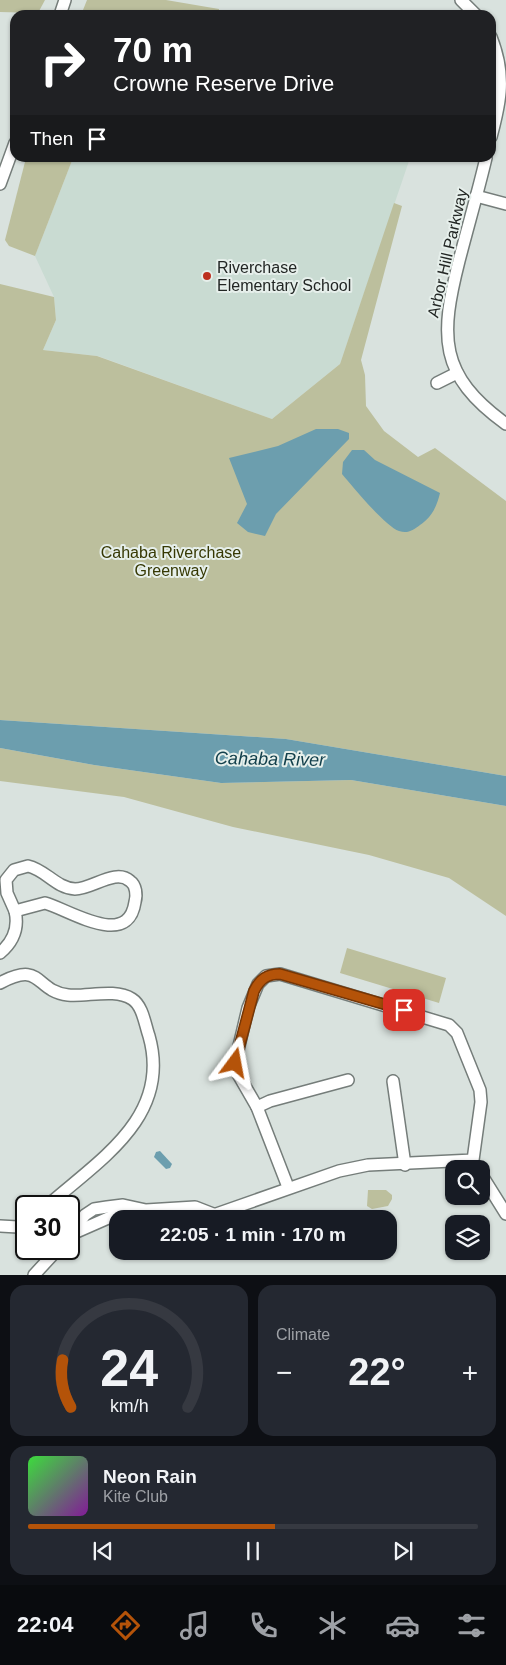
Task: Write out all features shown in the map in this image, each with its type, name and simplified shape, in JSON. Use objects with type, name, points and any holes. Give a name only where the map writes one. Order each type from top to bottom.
[{"type":"street","points":[[62,8],[70,0]]},
{"type":"street","points":[[461,0],[471,10]]},
{"type":"street","points":[[496,51],[504,71],[496,117]]},
{"type":"street","points":[[0,184],[10,157]]},
{"type":"street","name":"Arbor Hill Parkway","points":[[485,162],[447,316],[449,349],[457,373],[476,400],[506,424]]},
{"type":"street","points":[[476,196],[506,204]]},
{"type":"street","points":[[438,383],[457,373]]},
{"type":"street","points":[[0,953],[14,936],[17,918],[16,911],[7,893],[6,880],[14,870],[21,867],[36,868],[53,881],[76,889],[88,887],[116,877],[124,877],[130,881],[136,893],[135,903],[129,917],[122,922],[112,924],[85,921],[45,902],[16,911]]},
{"type":"street","points":[[0,983],[16,974],[25,974],[40,980],[58,993],[120,995],[133,999],[141,1010],[151,1045],[154,1077],[145,1108],[137,1122],[113,1147],[59,1195]]},
{"type":"street","points":[[288,1187],[257,1107],[238,1074],[235,1063],[248,1008],[258,984],[266,976],[280,974],[449,1025],[457,1034],[480,1090],[481,1102],[475,1160]]},
{"type":"street","points":[[257,1107],[270,1101],[348,1080]]},
{"type":"street","points":[[393,1081],[405,1164]]},
{"type":"street","points":[[225,1210],[339,1171],[368,1165],[445,1165]]},
{"type":"street","points":[[490,1188],[506,1214]]},
{"type":"street","points":[[80,1222],[85,1215],[94,1209],[108,1207],[123,1206],[146,1210],[195,1207],[199,1210]]},
{"type":"street","points":[[80,1229],[109,1217]]},
{"type":"street","points":[[0,1226],[15,1225]]},
{"type":"street","points":[[34,1275],[48,1260]]},
{"type":"shaded area","name":"Riverchase Elementary School","points":[[71,162],[409,162],[340,364],[272,419],[98,356],[43,350],[56,320],[54,297],[35,256]]},
{"type":"green space","points":[[0,0],[45,0],[40,10],[0,12]]},
{"type":"green space","points":[[87,0],[166,0],[219,9],[219,10],[83,10]]},
{"type":"green space","points":[[25,162],[71,162],[35,256],[9,246],[5,240]]},
{"type":"green space","name":"Cahaba Riverchase Greenway","points":[[394,203],[402,206],[361,360],[365,375],[366,406],[384,431],[418,457],[435,448],[506,501],[506,776],[286,739],[0,720],[0,284],[54,297],[56,320],[43,350],[97,356],[272,419],[340,364]]},
{"type":"green space","points":[[0,748],[94,765],[221,783],[351,780],[506,806],[506,916],[449,878],[369,855],[233,827],[124,797],[0,781]]},
{"type":"green space","points":[[347,948],[446,978],[439,1003],[340,973]]},
{"type":"green space","points":[[368,1190],[386,1190],[392,1195],[392,1199],[388,1206],[372,1209],[367,1206]]},
{"type":"water","points":[[316,429],[338,429],[349,433],[349,439],[276,514],[265,536],[248,532],[237,523],[247,504],[229,458],[278,446]]},
{"type":"water","points":[[352,450],[364,450],[375,460],[440,493],[436,507],[431,515],[410,531],[399,531],[393,528],[369,506],[342,474],[343,462]]},
{"type":"water","name":"Cahaba River","points":[[0,720],[286,739],[506,776],[506,806],[351,780],[221,783],[94,765],[0,748]]},
{"type":"water","points":[[160,1151],[172,1164],[170,1168],[166,1169],[154,1157],[156,1152]]},
{"type":"place","name":"Riverchase Elementary School","points":[[207,276]]},
{"type":"route","points":[[235,1063],[254,991],[258,984],[271,974],[280,974],[332,988],[404,1010]]}]
